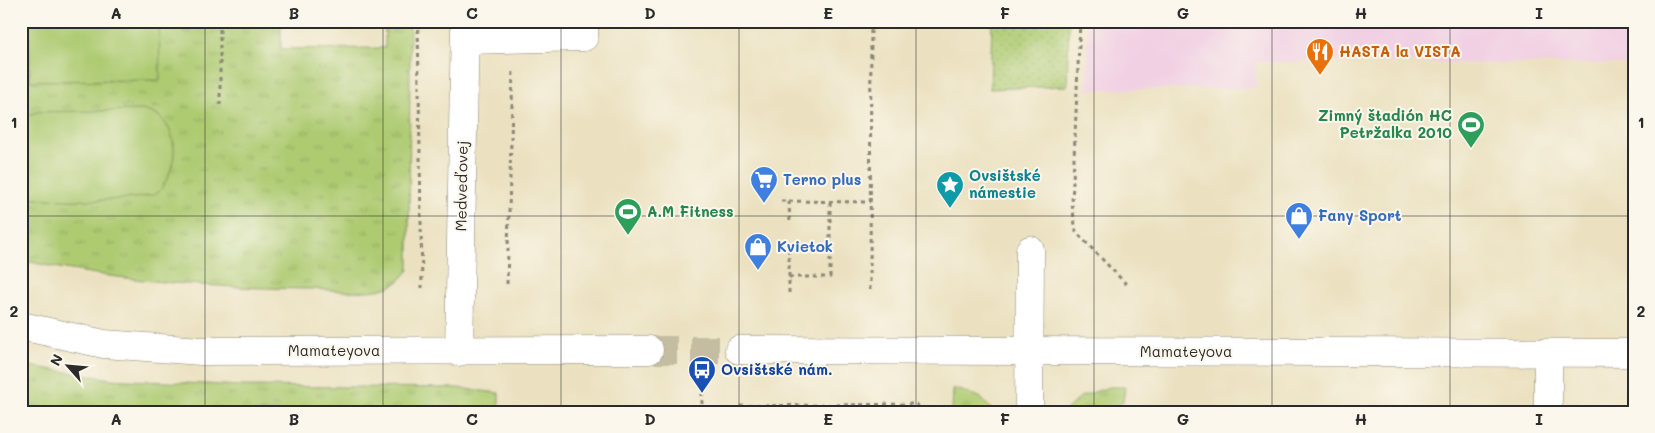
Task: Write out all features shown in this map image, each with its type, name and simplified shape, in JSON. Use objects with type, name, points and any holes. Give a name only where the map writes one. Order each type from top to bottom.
[{"type":"street","points":[[466,30],[514,40],[584,37],[584,21]]},
{"type":"street","name":"Medveďovej","points":[[459,352],[466,30]]},
{"type":"street","points":[[1029,412],[1030,250]]},
{"type":"street","name":"Mamateyova","points":[[21,326],[72,339],[139,348],[201,351],[459,352],[649,350]]},
{"type":"street","name":"Mamateyova","points":[[739,350],[1634,353]]},
{"type":"street","points":[[1548,353],[1548,412]]},
{"type":"path","points":[[220,21],[220,107]]},
{"type":"path","points":[[418,21],[422,288]]},
{"type":"path","points":[[870,290],[871,21]]},
{"type":"path","points":[[1080,21],[1072,204],[1076,232],[1127,285]]},
{"type":"path","points":[[507,284],[514,40]]},
{"type":"path","points":[[781,201],[870,202]]},
{"type":"path","points":[[789,201],[790,225]]},
{"type":"path","points":[[789,277],[830,277],[830,202]]},
{"type":"path","points":[[789,293],[790,239]]},
{"type":"path","points":[[702,394],[702,412]]},
{"type":"path","points":[[740,406],[916,404],[923,412]]},
{"type":"path","points":[[588,406],[588,412]]},
{"type":"shaded area","points":[[1087,21],[1634,21],[1634,64],[1256,62],[1256,88],[1087,90]]},
{"type":"green space","points":[[21,21],[281,21],[281,49],[385,48],[385,21],[410,21],[409,270],[398,282],[389,287],[371,291],[351,291],[203,285],[130,279],[57,268],[21,260]]},
{"type":"green space","points":[[29,21],[159,21],[160,80],[30,81]]},
{"type":"green space","points":[[992,21],[1069,21],[1067,86],[990,89]]},
{"type":"green space","points":[[143,110],[160,117],[166,124],[173,141],[172,168],[158,192],[148,196],[111,200],[45,199],[21,194],[21,118],[37,112]]},
{"type":"green space","points":[[29,366],[111,379],[241,386],[457,388],[499,393],[499,412],[21,412],[21,368]]},
{"type":"green space","points":[[1109,387],[1125,387],[1123,401],[1115,410],[1064,412],[1080,397]]},
{"type":"green space","points":[[953,388],[980,397],[994,412],[952,412]]},
{"type":"tunnel","points":[[649,350],[739,350]]},
{"type":"place","name":"HASTA la VISTA","points":[[1320,76]]},
{"type":"place","name":"Zimný štadión HC Petržalka 2010","points":[[1471,149]]},
{"type":"place","name":"Terno plus","points":[[764,204]]},
{"type":"place","name":"Ovsištské námestie","points":[[950,209]]},
{"type":"place","name":"A.M Fitness","points":[[628,236]]},
{"type":"place","name":"Fany Sport","points":[[1299,240]]},
{"type":"place","name":"Kvietok","points":[[758,271]]},
{"type":"place","name":"Ovsištské nám.","points":[[702,394]]}]
